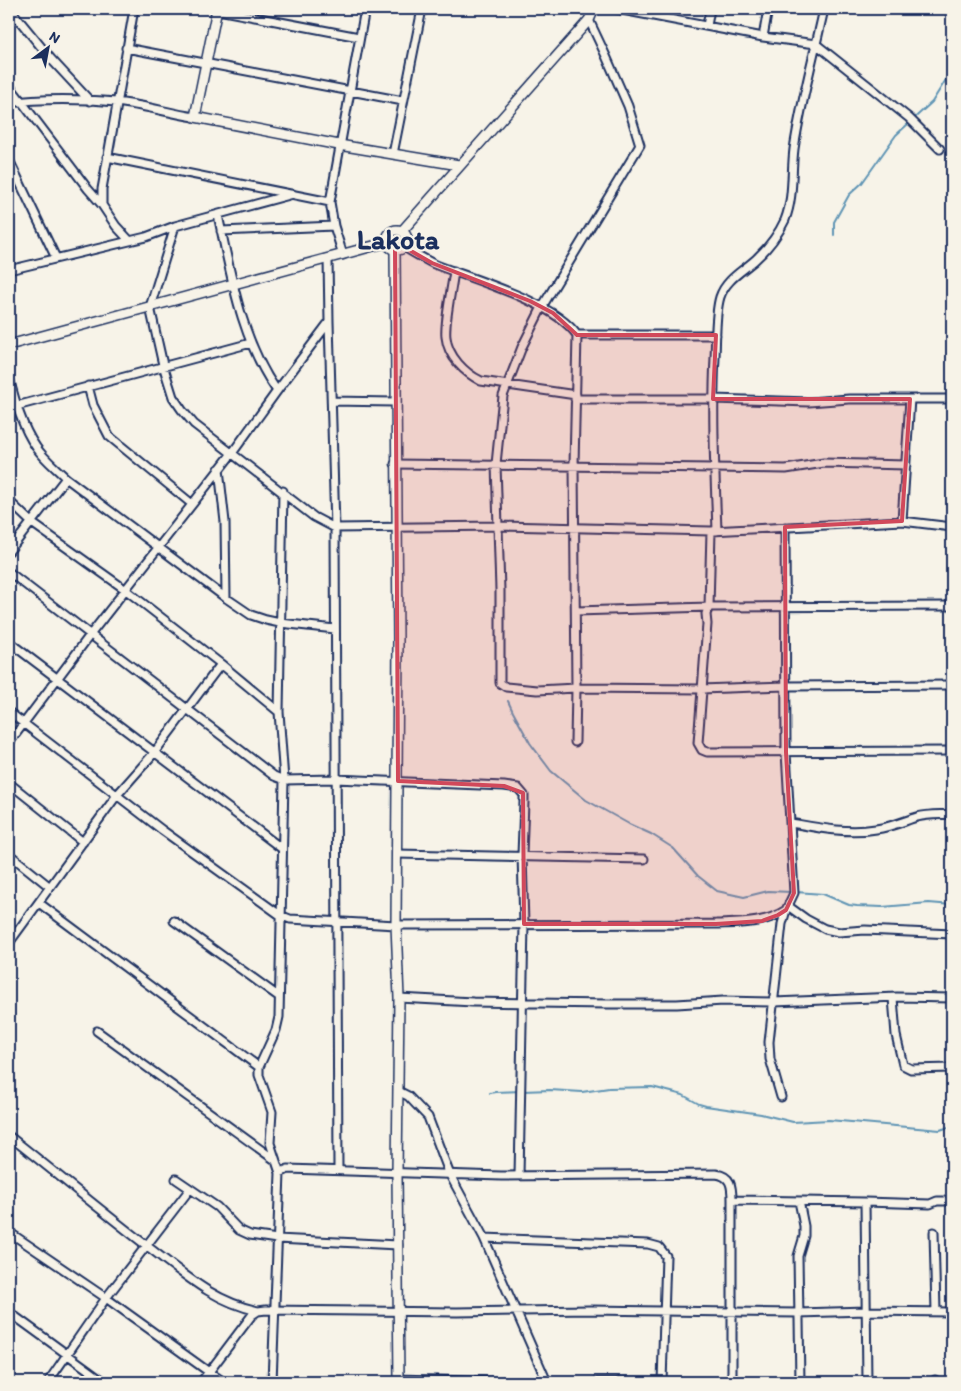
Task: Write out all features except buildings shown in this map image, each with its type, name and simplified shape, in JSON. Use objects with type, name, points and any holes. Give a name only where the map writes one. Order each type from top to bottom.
[{"type":"main road","points":[[215,9],[196,118],[459,165]]},
{"type":"main road","points":[[402,231],[589,20],[594,9]]},
{"type":"main road","points":[[388,242],[391,232],[396,230],[402,231],[407,237],[407,242],[400,248],[395,402],[398,781],[396,925],[399,998],[397,1174],[398,1380]]},
{"type":"main road","points":[[9,345],[343,256],[388,242],[400,248]]},
{"type":"street","points":[[10,9],[51,59],[90,101]]},
{"type":"street","points":[[102,205],[102,189],[107,157],[134,9]]},
{"type":"street","points":[[215,9],[359,37]]},
{"type":"street","points":[[343,256],[334,226],[330,202],[365,9]]},
{"type":"street","points":[[393,154],[422,9]]},
{"type":"street","points":[[617,9],[657,13],[707,26],[762,37],[816,44],[909,118],[940,150]]},
{"type":"street","points":[[707,26],[710,9]]},
{"type":"street","points":[[762,37],[768,9]]},
{"type":"street","points":[[824,9],[812,56],[794,150],[792,185],[785,219],[778,234],[767,248],[726,285],[720,297],[713,399],[714,531],[709,607],[706,614],[707,624],[698,743],[702,750],[707,752],[952,751]]},
{"type":"street","points":[[589,20],[624,98],[640,145],[542,307],[522,347],[502,396],[496,464],[500,682],[506,687],[518,689],[952,686]]},
{"type":"street","points":[[126,48],[403,101]]},
{"type":"street","points":[[9,85],[82,182],[102,205],[116,226],[129,240]]},
{"type":"street","points":[[9,103],[22,101],[117,102],[196,118]]},
{"type":"street","points":[[107,157],[330,202]]},
{"type":"street","points":[[9,160],[56,258]]},
{"type":"street","points":[[9,270],[146,237],[175,226],[293,194]]},
{"type":"street","points":[[218,215],[233,285],[251,343],[261,366],[277,391]]},
{"type":"street","points":[[175,226],[150,307],[163,366],[173,397],[194,424],[233,452],[314,517],[335,528],[498,526],[714,531],[902,521],[952,527]]},
{"type":"street","points":[[221,231],[334,226]]},
{"type":"street","points":[[400,248],[432,263],[542,307],[571,326],[578,335],[574,465],[575,742]]},
{"type":"street","points":[[328,260],[335,528],[338,1170]]},
{"type":"street","points":[[454,272],[446,337],[449,347],[461,367],[469,375],[482,381],[575,397],[798,402],[850,399],[952,399]]},
{"type":"street","points":[[9,743],[90,635],[233,452],[330,322]]},
{"type":"street","points":[[578,335],[716,335]]},
{"type":"street","points":[[9,408],[251,343]]},
{"type":"street","points":[[9,378],[17,405],[36,447],[49,463],[66,478],[226,598],[251,614],[280,623],[335,629]]},
{"type":"street","points":[[88,386],[93,405],[109,436],[192,504]]},
{"type":"street","points":[[902,521],[910,399]]},
{"type":"street","points":[[332,401],[395,402]]},
{"type":"street","points":[[396,464],[714,468],[786,468],[824,463],[906,465]]},
{"type":"street","points":[[219,469],[225,522],[226,598]]},
{"type":"street","points":[[9,551],[66,478]]},
{"type":"street","points":[[272,1382],[280,1173],[270,1142],[272,1112],[259,1075],[259,1067],[276,1030],[279,1017],[281,848],[284,780],[279,712],[283,491]]},
{"type":"street","points":[[9,501],[32,523],[126,590],[279,712]]},
{"type":"street","points":[[782,1097],[770,1059],[769,1042],[778,956],[787,908],[794,893],[786,752],[785,527]]},
{"type":"street","points":[[9,572],[267,772],[284,780],[398,781],[504,786],[518,788],[524,794],[522,855],[524,924],[519,1176]]},
{"type":"street","points":[[576,611],[784,606],[952,606]]},
{"type":"street","points":[[9,642],[281,848]]},
{"type":"street","points":[[9,943],[117,796],[154,753],[221,664]]},
{"type":"street","points":[[9,712],[188,849],[280,914],[290,919],[396,925],[716,924],[762,921],[778,915],[787,908]]},
{"type":"street","points":[[9,783],[83,842]]},
{"type":"street","points":[[791,823],[830,829],[876,830],[928,815],[952,814]]},
{"type":"street","points":[[9,854],[50,887]]},
{"type":"street","points":[[397,854],[522,855],[644,859]]},
{"type":"street","points":[[39,903],[259,1067]]},
{"type":"street","points":[[787,908],[825,928],[840,932],[865,930],[952,934]]},
{"type":"street","points":[[174,921],[278,996]]},
{"type":"street","points":[[9,930],[15,934]]},
{"type":"street","points":[[399,998],[472,1002],[608,1004],[952,998]]},
{"type":"street","points":[[893,998],[896,1035],[903,1065],[911,1070],[952,1068]]},
{"type":"street","points":[[97,1031],[275,1160]]},
{"type":"street","points":[[398,1091],[408,1096],[428,1117],[450,1175],[484,1238],[547,1382]]},
{"type":"street","points":[[9,1136],[94,1206],[208,1292],[238,1306],[258,1311],[590,1310],[731,1311],[798,1314],[866,1311],[952,1312]]},
{"type":"street","points":[[280,1173],[288,1169],[397,1174],[519,1176],[723,1175],[728,1178],[732,1188],[732,1382]]},
{"type":"street","points":[[176,1179],[217,1207],[239,1230],[250,1235],[277,1239],[398,1245]]},
{"type":"street","points":[[48,1382],[106,1298],[190,1189]]},
{"type":"street","points":[[732,1200],[930,1204],[936,1201],[952,1201]]},
{"type":"street","points":[[799,1201],[804,1226],[804,1236],[798,1256],[800,1382]]},
{"type":"street","points":[[865,1202],[867,1382]]},
{"type":"street","points":[[9,1232],[224,1382]]},
{"type":"street","points":[[934,1232],[936,1312]]},
{"type":"street","points":[[484,1238],[648,1244],[659,1247],[666,1256],[662,1382]]},
{"type":"street","points":[[201,1382],[252,1315],[258,1311]]},
{"type":"street","points":[[9,1312],[105,1382]]},
{"type":"street","points":[[398,1380],[506,1382]]},
{"type":"street","points":[[596,1382],[636,1382]]},
{"type":"highlighted area","points":[[404,247],[432,263],[530,301],[553,313],[577,335],[716,335],[713,399],[910,399],[902,521],[785,527],[786,752],[794,893],[786,910],[778,915],[762,921],[716,924],[524,924],[523,793],[504,786],[398,781],[395,249]]},
{"type":"waterway","points":[[834,235],[834,222],[849,195],[862,183],[896,135],[932,102],[952,70]]},
{"type":"waterway","points":[[508,701],[530,743],[551,771],[586,800],[651,834],[673,848],[698,876],[717,891],[744,897],[768,891],[791,892]]},
{"type":"waterway","points":[[796,892],[823,894],[849,905],[857,906],[882,907],[929,903],[952,905]]},
{"type":"waterway","points":[[490,1093],[550,1090],[582,1092],[609,1088],[652,1087],[683,1095],[706,1106],[761,1114],[793,1122],[829,1120],[940,1130],[952,1126]]},
{"type":"district","name":"Lakota","points":[[398,239]]}]
